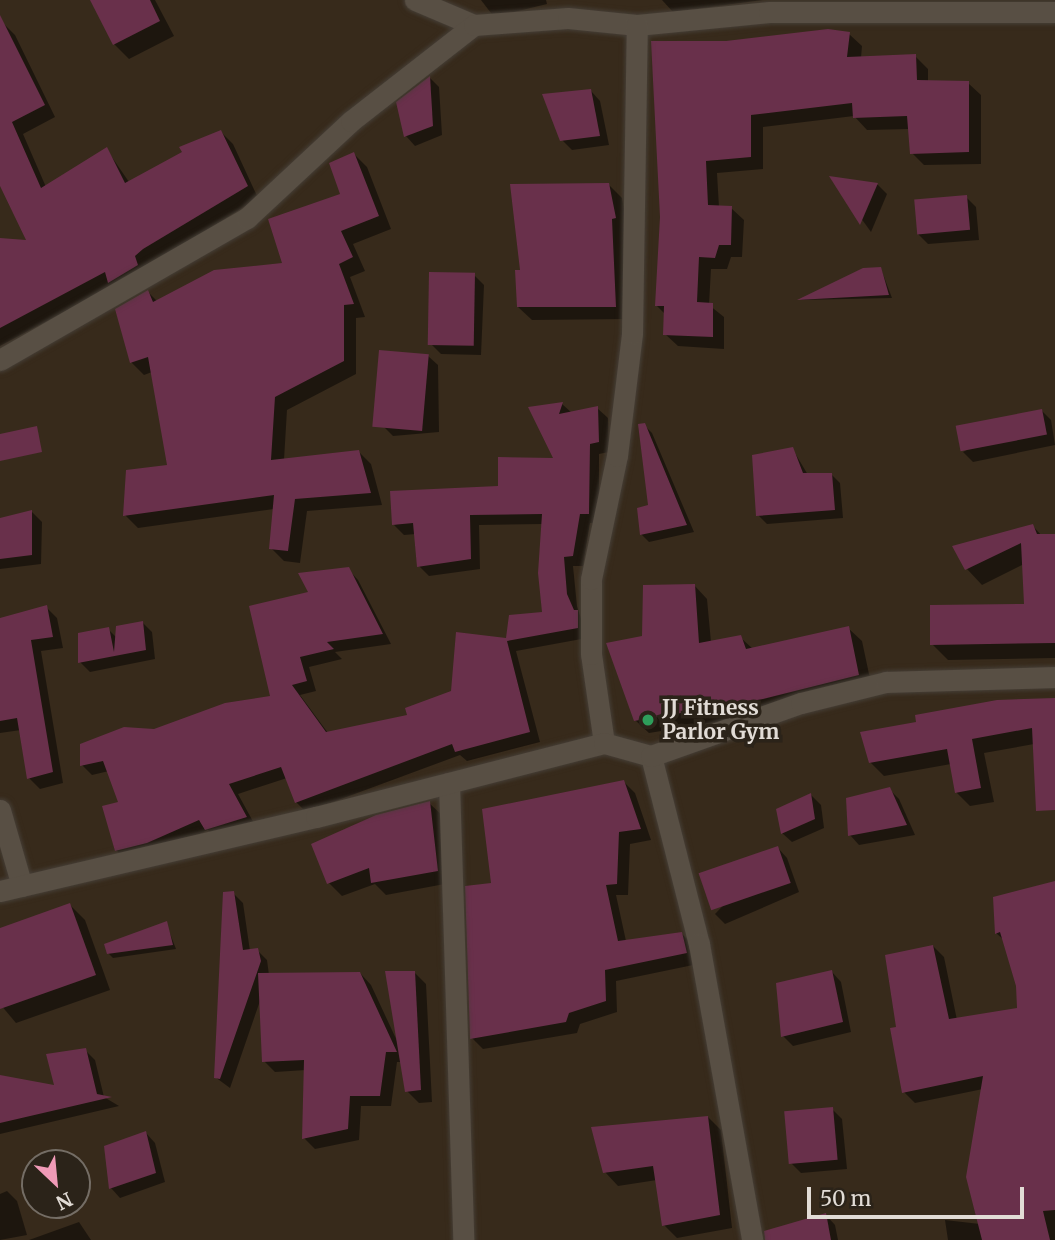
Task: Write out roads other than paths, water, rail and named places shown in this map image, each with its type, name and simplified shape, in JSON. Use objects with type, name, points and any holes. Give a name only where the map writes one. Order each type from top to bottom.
[{"type":"street","points":[[415,0],[474,24],[568,18],[637,26],[769,12],[1055,12]]},
{"type":"street","points":[[0,360],[247,218],[351,121],[474,24]]},
{"type":"street","points":[[604,743],[591,654],[591,579],[617,456],[632,333],[637,26]]},
{"type":"street","points":[[0,891],[604,743],[651,756],[704,741],[801,703],[886,682],[1055,677]]},
{"type":"street","points":[[651,756],[699,944],[752,1240]]},
{"type":"street","points":[[449,783],[463,1240]]},
{"type":"street","points":[[0,810],[22,886]]},
{"type":"place","name":"JJ Fitness Parlor Gym","points":[[648,720]]}]
